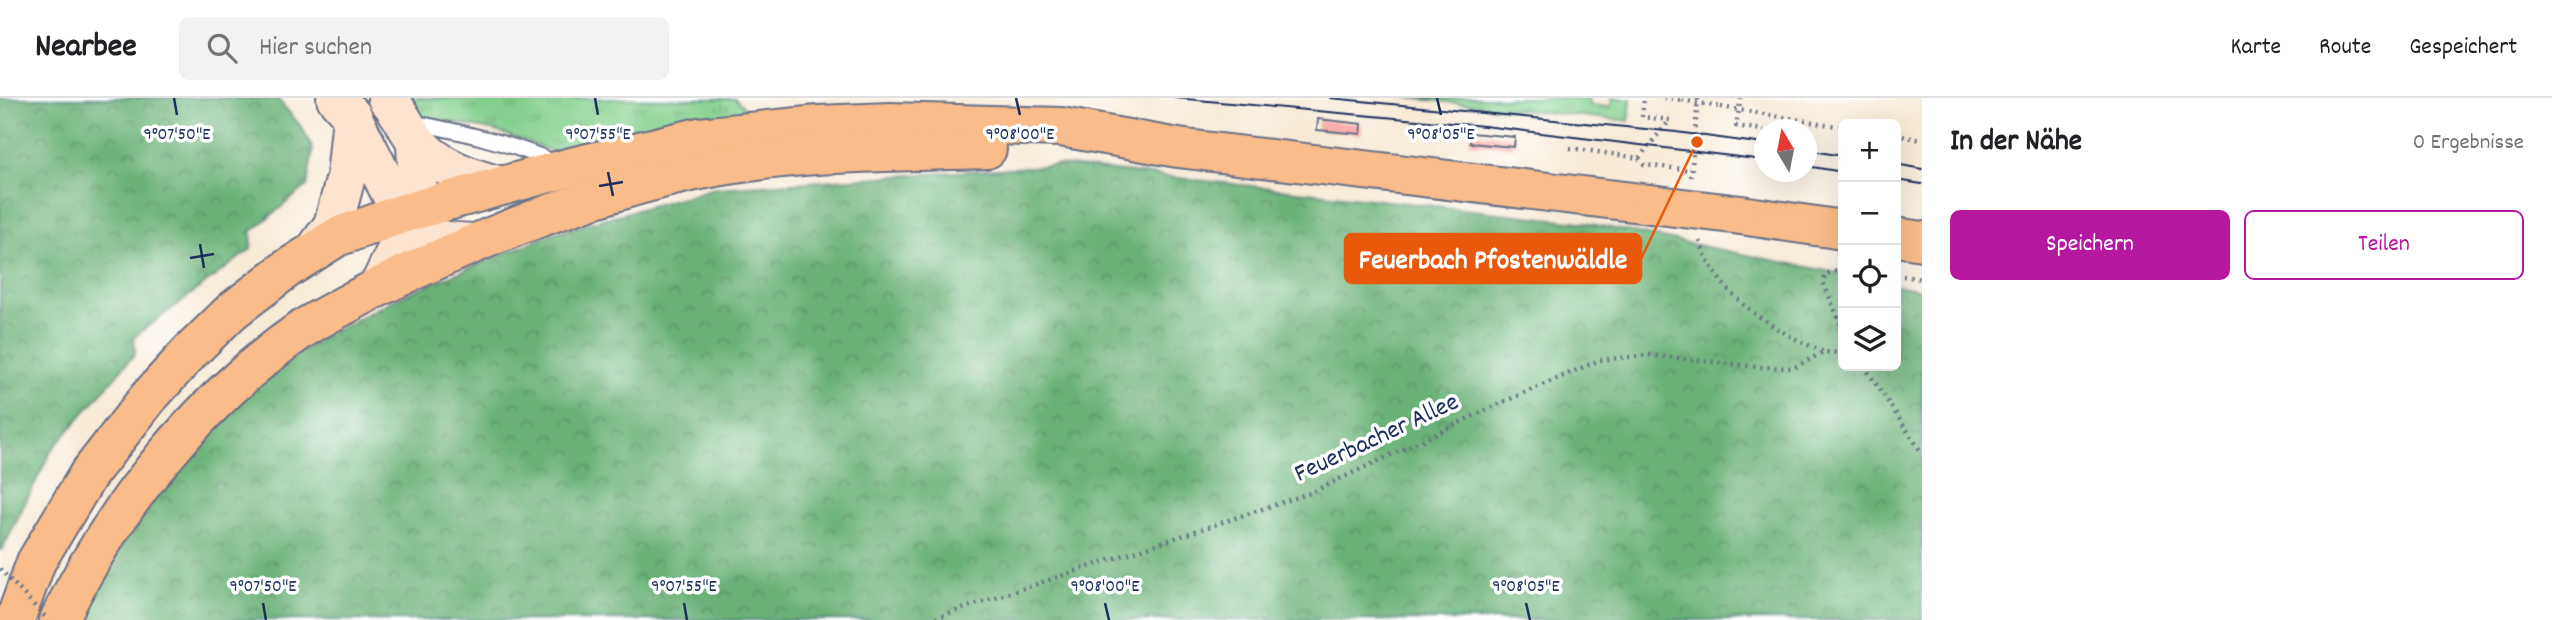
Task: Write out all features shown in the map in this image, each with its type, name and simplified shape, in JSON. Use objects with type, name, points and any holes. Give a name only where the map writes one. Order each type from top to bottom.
[{"type":"main road","points":[[342,103],[409,216],[422,233],[442,242],[475,243]]},
{"type":"main road","points":[[315,250],[333,225],[346,177],[342,103]]},
{"type":"main road","points":[[379,286],[418,197],[402,120]]},
{"type":"main road","points":[[402,120],[439,161],[470,178],[500,186]]},
{"type":"main road","points":[[15,620],[36,562],[88,475],[148,398],[189,352],[232,312],[315,250],[337,236],[500,186],[567,167],[699,137],[830,124],[890,122],[1061,127],[1178,148],[1741,215],[1838,229]]},
{"type":"main road","points":[[59,620],[75,587],[107,536],[143,486],[210,406],[255,365],[303,329],[424,263],[557,210],[649,181],[717,167],[789,157],[1033,147],[1178,148]]},
{"type":"main road","points":[[1901,238],[1922,241]]},
{"type":"lane","points":[[402,120],[471,134],[528,150],[567,167]]},
{"type":"path","points":[[1639,158],[1670,120],[1642,117],[1644,98]]},
{"type":"path","points":[[1664,98],[1838,126]]},
{"type":"path","points":[[1741,98],[1736,126],[1754,128]]},
{"type":"path","points":[[1901,136],[1922,140]]},
{"type":"path","points":[[1570,148],[1639,158],[1644,165],[1690,170]]},
{"type":"path","points":[[1838,268],[1825,274],[1823,282],[1838,318]]},
{"type":"path","points":[[1901,276],[1922,279]]},
{"type":"path","name":"Feuerbacher Allee","points":[[929,620],[1310,493],[1503,402],[1600,360],[1650,355],[1758,367],[1793,368],[1824,352],[1838,353]]},
{"type":"path","points":[[1867,371],[1922,453]]},
{"type":"path","points":[[0,569],[48,620]]},
{"type":"green space","points":[[0,98],[277,98],[303,129],[313,150],[307,186],[252,231],[251,249],[134,337],[135,354],[51,451],[2,550],[0,549]]},
{"type":"green space","points":[[413,98],[735,99],[758,120],[560,154],[496,131],[419,116]]},
{"type":"green space","points":[[1409,98],[1590,98],[1589,105],[1610,107],[1612,98],[1631,99],[1629,121]]},
{"type":"green space","points":[[1059,165],[1581,222],[1838,273],[1838,371],[1901,371],[1901,286],[1922,290],[1922,620],[75,620],[152,497],[256,382],[324,336],[397,298],[556,232],[715,188]]},
{"type":"building","points":[[1318,119],[1362,124],[1361,134],[1317,130]]},
{"type":"building","points":[[1471,133],[1515,137],[1514,147],[1470,143]]},
{"type":"tram line","points":[[1175,98],[1484,126],[1754,159]]},
{"type":"tram line","points":[[1330,98],[1676,132],[1754,143]]},
{"type":"tram line","points":[[1817,152],[1838,155]]},
{"type":"tram line","points":[[1901,165],[1922,169]]},
{"type":"tram line","points":[[1817,168],[1838,171]]},
{"type":"tram line","points":[[1901,181],[1922,184]]},
{"type":"place","name":"Feuerbach Pfostenwäldle","points":[[1697,142]]}]
